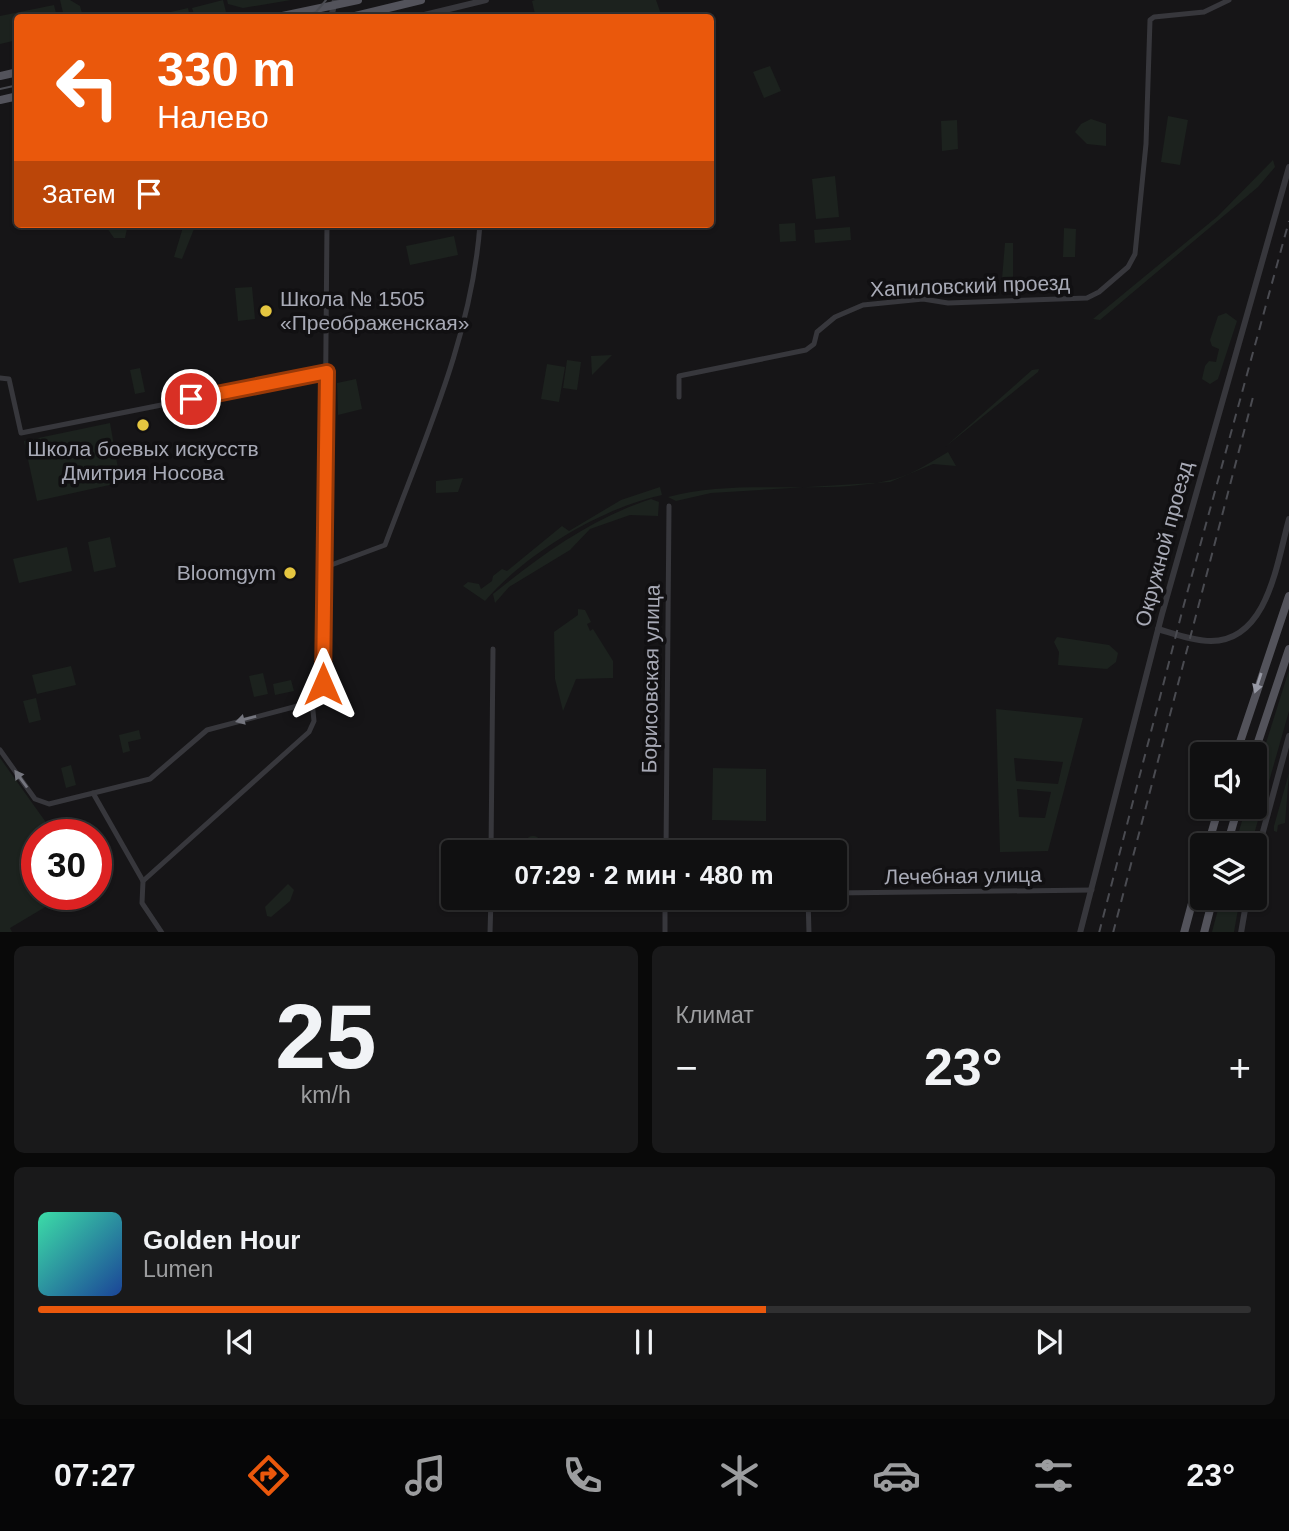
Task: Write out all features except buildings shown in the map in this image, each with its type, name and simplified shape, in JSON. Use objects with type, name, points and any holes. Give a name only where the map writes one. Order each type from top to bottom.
[{"type":"main road","points":[[289,14],[331,3],[358,0]]},
{"type":"main road","points":[[363,14],[421,0]]},
{"type":"main road","points":[[1281,619],[1289,588]]},
{"type":"main road","points":[[1240,742],[1289,596]]},
{"type":"main road","points":[[1258,742],[1289,649]]},
{"type":"main road","points":[[1184,932],[1190,910]]},
{"type":"main road","points":[[1203,932],[1210,910]]},
{"type":"street","points":[[428,14],[486,0]]},
{"type":"street","name":"Хапиловский проезд","points":[[679,397],[680,376],[806,350],[814,344],[817,332],[851,308],[923,299],[948,303],[1072,299],[1099,292],[1128,267],[1135,254],[1146,144],[1150,20],[1154,17],[1204,12],[1229,0]]},
{"type":"street","name":"Окружной проезд","points":[[1080,932],[1158,629],[1289,167]]},
{"type":"street","points":[[143,881],[309,732],[314,721],[312,701],[323,684],[327,228]]},
{"type":"street","points":[[323,568],[385,545],[459,344],[475,270],[480,228]]},
{"type":"street","points":[[0,378],[9,379],[22,433],[327,372]]},
{"type":"street","name":"Борисовская улица","points":[[666,840],[668,506]]},
{"type":"street","points":[[1158,629],[1213,641],[1232,637],[1247,628],[1268,592],[1289,519]]},
{"type":"street","points":[[491,840],[493,649]]},
{"type":"street","points":[[0,750],[41,803],[150,779],[207,730],[312,701]]},
{"type":"street","points":[[1262,833],[1289,736]]},
{"type":"street","points":[[93,793],[143,881],[142,903],[161,932]]},
{"type":"street","name":"Лечебная улица","points":[[847,893],[1092,890]]},
{"type":"street","points":[[490,932],[491,910]]},
{"type":"street","points":[[665,910],[665,932]]},
{"type":"street","points":[[808,910],[808,932]]},
{"type":"street","points":[[1241,932],[1245,910]]},
{"type":"shaded area","points":[[60,0],[70,0],[80,6],[82,14],[63,14]]},
{"type":"shaded area","points":[[223,0],[226,12],[194,14],[192,8]]},
{"type":"shaded area","points":[[227,0],[291,0],[243,8],[228,4]]},
{"type":"shaded area","points":[[656,0],[661,14],[535,14],[532,1]]},
{"type":"shaded area","points":[[54,5],[56,14],[14,14],[14,41],[0,44],[0,16]]},
{"type":"shaded area","points":[[188,8],[189,14],[162,14]]},
{"type":"shaded area","points":[[770,66],[781,91],[764,98],[753,72]]},
{"type":"shaded area","points":[[1168,116],[1188,120],[1180,165],[1161,162]]},
{"type":"shaded area","points":[[1091,119],[1106,124],[1106,146],[1087,144],[1075,132],[1081,124]]},
{"type":"shaded area","points":[[957,120],[958,149],[942,151],[941,121]]},
{"type":"shaded area","points":[[1273,160],[1275,167],[1258,187],[1100,320],[1093,319],[1218,216]]},
{"type":"shaded area","points":[[835,176],[839,217],[816,219],[812,179]]},
{"type":"shaded area","points":[[795,223],[796,241],[780,242],[779,224]]},
{"type":"shaded area","points":[[850,227],[851,240],[815,243],[814,230]]},
{"type":"shaded area","points":[[107,228],[127,228],[125,238],[114,238]]},
{"type":"shaded area","points":[[183,228],[194,228],[182,259],[174,257]]},
{"type":"shaded area","points":[[1064,228],[1076,229],[1075,257],[1063,257]]},
{"type":"shaded area","points":[[454,236],[458,255],[410,265],[406,246]]},
{"type":"shaded area","points":[[1005,243],[1013,243],[1013,279],[1002,279]]},
{"type":"shaded area","points":[[252,287],[255,319],[238,321],[235,288]]},
{"type":"shaded area","points":[[1226,313],[1237,321],[1218,379],[1210,384],[1202,379],[1205,366],[1209,361],[1216,362],[1219,349],[1212,346],[1210,340],[1218,316]]},
{"type":"shaded area","points":[[612,355],[592,375],[591,356]]},
{"type":"shaded area","points":[[567,360],[581,362],[577,390],[563,388]]},
{"type":"shaded area","points":[[547,364],[565,367],[559,402],[541,399]]},
{"type":"shaded area","points":[[140,368],[145,392],[135,394],[130,370]]},
{"type":"shaded area","points":[[1039,369],[1038,372],[945,447],[1032,370]]},
{"type":"shaded area","points":[[356,379],[362,409],[338,415],[337,383]]},
{"type":"shaded area","points":[[110,423],[119,474],[114,484],[37,501],[24,441]]},
{"type":"shaded area","points":[[948,452],[956,466],[933,464],[890,482],[873,483],[909,474]]},
{"type":"shaded area","points":[[463,478],[458,492],[436,493],[436,481]]},
{"type":"shaded area","points":[[873,483],[839,487],[804,487]]},
{"type":"shaded area","points":[[660,487],[662,495],[614,510],[542,550],[485,601],[463,586],[468,582],[479,584],[481,589],[502,569],[507,571],[562,526],[569,531],[621,500]]},
{"type":"shaded area","points":[[804,487],[711,493],[676,501],[668,497],[724,488]]},
{"type":"shaded area","points":[[651,499],[659,502],[658,516],[630,515],[590,529],[570,550],[509,587],[495,603],[493,594],[568,539],[608,516]]},
{"type":"shaded area","points":[[110,537],[116,567],[94,572],[88,542]]},
{"type":"shaded area","points":[[67,547],[72,571],[19,583],[13,559]]},
{"type":"shaded area","points":[[578,609],[585,610],[591,622],[587,624],[590,631],[593,629],[613,661],[613,678],[576,679],[563,711],[555,679],[554,632],[578,615]]},
{"type":"shaded area","points":[[1057,637],[1109,645],[1118,653],[1116,662],[1107,669],[1058,665],[1059,652],[1054,642]]},
{"type":"shaded area","points":[[71,666],[76,685],[37,694],[32,675]]},
{"type":"shaded area","points":[[1289,670],[1289,711],[1267,789],[1266,742]]},
{"type":"shaded area","points":[[263,673],[268,694],[254,697],[249,676]]},
{"type":"shaded area","points":[[291,680],[294,691],[275,695],[273,684]]},
{"type":"shaded area","points":[[36,698],[41,720],[29,723],[23,701]]},
{"type":"shaded area","points":[[996,709],[1083,718],[1048,851],[1000,852]],"holes":[[[1014,758],[1063,762],[1058,784],[1016,781]],[[1017,789],[1051,792],[1045,818],[1019,817]]]},
{"type":"shaded area","points":[[139,730],[141,739],[128,742],[130,751],[123,753],[119,735]]},
{"type":"shaded area","points":[[0,758],[44,819],[21,819],[21,910],[40,910],[10,928],[12,932],[0,932]]},
{"type":"shaded area","points":[[71,765],[76,785],[66,788],[61,768]]},
{"type":"shaded area","points":[[713,768],[766,769],[766,821],[712,820]]},
{"type":"shaded area","points":[[1289,773],[1285,823],[1278,825],[1277,832],[1274,831],[1274,826]]},
{"type":"shaded area","points":[[1243,819],[1258,819],[1254,833],[1238,833]]},
{"type":"shaded area","points":[[533,836],[540,840],[526,840]]},
{"type":"shaded area","points":[[288,884],[294,890],[290,901],[271,917],[267,916],[265,907]]},
{"type":"shaded area","points":[[1218,910],[1238,910],[1234,932],[1212,932]]},
{"type":"tram line","points":[[310,14],[316,12],[326,0]]},
{"type":"tram line","points":[[0,89],[14,86]]},
{"type":"railway","points":[[1099,932],[1183,608],[1289,221]]},
{"type":"railway","points":[[1113,932],[1253,397]]},
{"type":"place","name":"Школа № 1505 «Преображенская»","points":[[266,311]]},
{"type":"place","name":"Школа боевых искусств Дмитрия Носова","points":[[143,425]]},
{"type":"place","name":"Bloomgym","points":[[290,573]]},
{"type":"route","points":[[191,399],[327,372],[323,684]]}]
